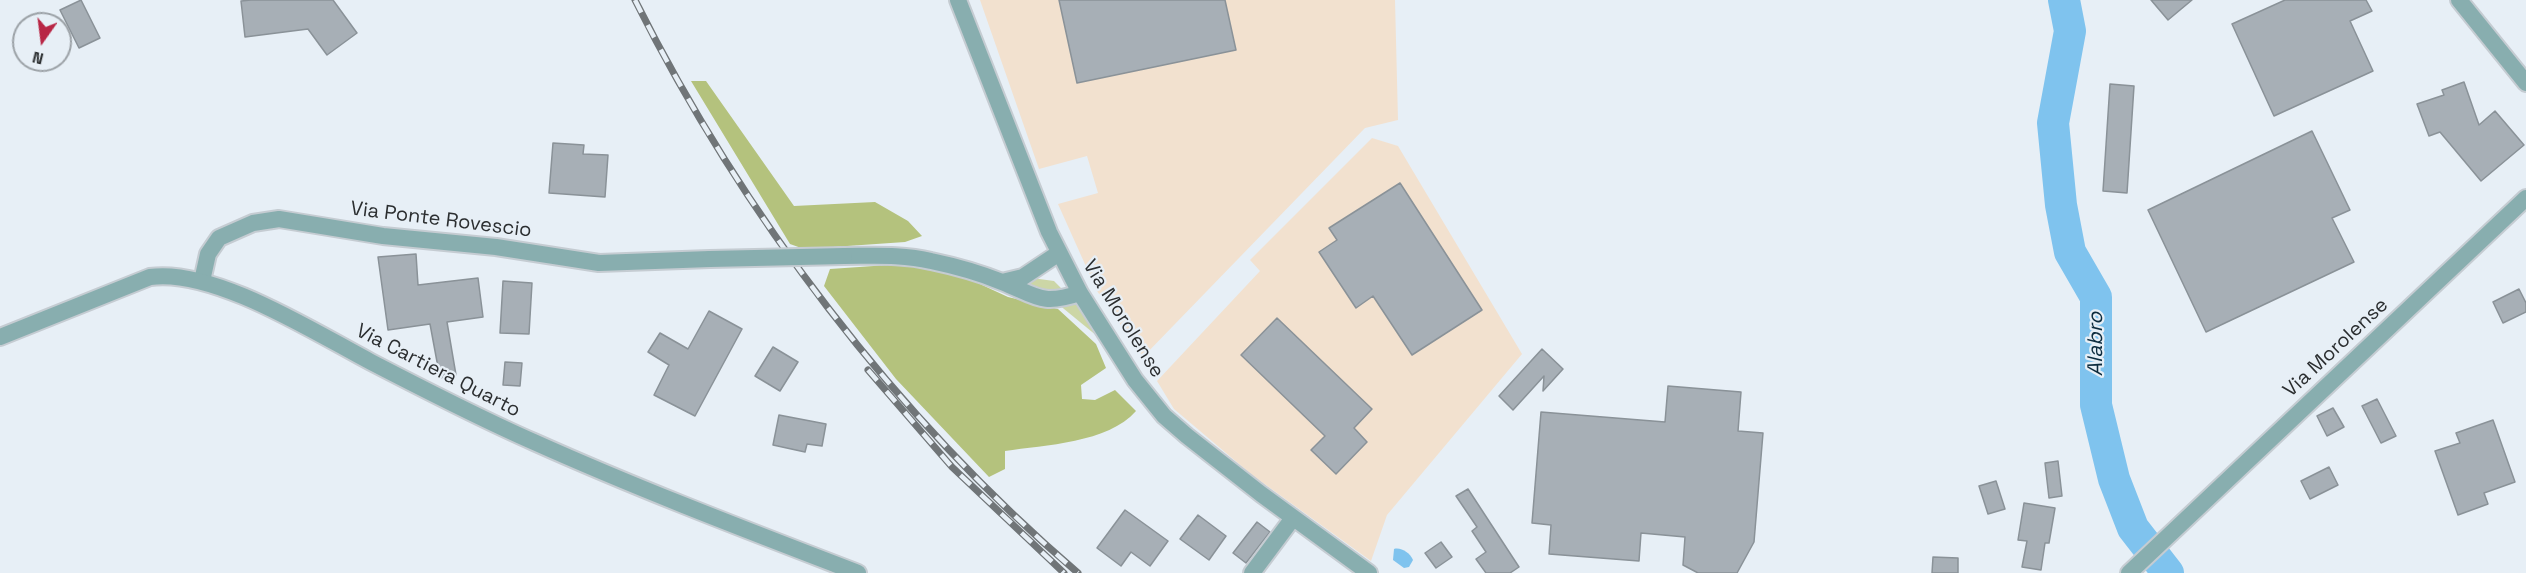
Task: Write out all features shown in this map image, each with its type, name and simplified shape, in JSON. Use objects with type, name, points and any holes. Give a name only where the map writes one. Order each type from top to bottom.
[{"type":"street","name":"Via Morolense","points":[[958,0],[1040,212],[1059,253],[1080,293],[1135,380],[1164,416],[1212,457],[1369,573]]},
{"type":"street","points":[[2459,0],[2526,83]]},
{"type":"street","name":"Via Morolense","points":[[2132,570],[2526,198]]},
{"type":"street","name":"Via Ponte Rovescio","points":[[202,281],[208,254],[219,238],[253,223],[279,219],[383,236],[503,248],[589,262],[844,256],[914,257],[1002,282]]},
{"type":"street","points":[[1002,282],[1023,277],[1059,253]]},
{"type":"street","name":"Via Cartiera Quarto","points":[[0,337],[150,277],[175,275],[202,281],[279,315],[534,442],[696,510],[858,573]]},
{"type":"street","points":[[1002,282],[1026,295],[1041,299],[1061,299],[1080,293]]},
{"type":"street","points":[[1252,573],[1293,518]]},
{"type":"shaded area","points":[[980,0],[1395,0],[1398,120],[1365,128],[1143,357],[1097,291],[1058,204],[1098,193],[1087,156],[1039,169]]},
{"type":"shaded area","points":[[1372,138],[1398,146],[1522,354],[1387,515],[1371,561],[1252,475],[1174,409],[1157,381],[1260,271],[1250,260]]},
{"type":"green space","points":[[691,81],[706,81],[794,206],[875,202],[908,221],[922,236],[905,242],[804,249],[790,244]]},
{"type":"green space","points":[[903,264],[954,272],[1008,297],[1058,309],[1096,344],[1106,368],[1081,385],[1082,399],[1095,400],[1115,390],[1136,411],[1124,422],[1093,436],[1075,441],[1005,451],[1005,469],[989,477],[896,379],[824,286],[830,269]]},
{"type":"green space","points":[[1032,278],[1054,281],[1064,291],[1057,295],[1015,286]]},
{"type":"green space","points":[[1077,303],[1097,336],[1058,304]]},
{"type":"water","points":[[1394,549],[1402,550],[1410,555],[1413,560],[1409,567],[1404,568],[1393,560]]},
{"type":"building","points":[[81,0],[100,38],[79,48],[72,34],[72,12],[61,12],[60,10]]},
{"type":"building","points":[[333,0],[357,33],[327,55],[308,29],[245,37],[241,1]]},
{"type":"building","points":[[1059,0],[1225,0],[1236,50],[1077,83]]},
{"type":"building","points":[[2151,0],[2192,0],[2168,20]]},
{"type":"building","points":[[2285,0],[2366,0],[2372,11],[2350,21],[2373,71],[2274,116],[2232,24]]},
{"type":"building","points":[[2464,82],[2479,125],[2495,111],[2524,145],[2481,181],[2440,132],[2429,136],[2417,104],[2444,95],[2442,90]]},
{"type":"building","points":[[2110,84],[2134,86],[2127,193],[2103,191]]},
{"type":"building","points":[[2312,131],[2350,210],[2332,218],[2354,262],[2206,332],[2148,210]]},
{"type":"building","points":[[553,143],[584,145],[583,154],[608,155],[605,197],[549,193]]},
{"type":"building","points":[[1400,183],[1482,310],[1412,355],[1373,296],[1356,308],[1319,252],[1337,240],[1329,228]]},
{"type":"building","points":[[416,254],[418,285],[478,278],[483,317],[447,322],[456,375],[440,378],[430,324],[388,330],[378,257]]},
{"type":"building","points":[[503,281],[532,283],[529,334],[500,333]]},
{"type":"building","points":[[2519,289],[2526,303],[2526,312],[2503,323],[2493,302]]},
{"type":"building","points":[[709,311],[742,329],[695,416],[654,395],[669,365],[648,352],[660,333],[688,349]]},
{"type":"building","points":[[1277,318],[1372,409],[1354,428],[1367,442],[1336,474],[1311,450],[1325,436],[1241,355]]},
{"type":"building","points":[[773,347],[798,362],[780,391],[755,376]]},
{"type":"building","points":[[1542,349],[1563,369],[1543,391],[1544,376],[1513,410],[1499,396]]},
{"type":"building","points":[[505,362],[522,363],[520,386],[503,385]]},
{"type":"building","points":[[1668,386],[1741,392],[1738,431],[1763,433],[1754,542],[1737,573],[1698,573],[1683,565],[1685,537],[1641,533],[1639,561],[1549,554],[1551,525],[1532,523],[1541,412],[1665,422]]},
{"type":"building","points":[[2377,399],[2396,436],[2381,443],[2362,406]]},
{"type":"building","points":[[2333,408],[2344,427],[2327,436],[2317,416]]},
{"type":"building","points":[[779,415],[826,424],[822,446],[807,444],[805,452],[773,445]]},
{"type":"building","points":[[2493,420],[2515,482],[2484,493],[2488,504],[2458,515],[2435,451],[2460,443],[2456,433]]},
{"type":"building","points":[[2058,461],[2062,496],[2049,498],[2045,463]]},
{"type":"building","points":[[2329,467],[2338,485],[2310,499],[2301,481]]},
{"type":"building","points":[[1996,481],[2005,509],[1988,514],[1979,486]]},
{"type":"building","points":[[1468,489],[1519,567],[1510,573],[1486,573],[1476,559],[1486,552],[1472,531],[1477,527],[1456,496]]},
{"type":"building","points":[[2024,503],[2055,508],[2049,543],[2045,543],[2041,570],[2022,567],[2027,541],[2018,540]]},
{"type":"building","points":[[1125,510],[1168,541],[1150,566],[1131,552],[1121,566],[1097,548]]},
{"type":"building","points":[[1198,515],[1226,536],[1209,560],[1180,539]]},
{"type":"building","points":[[1257,522],[1270,532],[1246,563],[1233,553]]},
{"type":"building","points":[[1441,542],[1452,557],[1436,568],[1425,553]]},
{"type":"building","points":[[1933,557],[1958,558],[1958,573],[1932,573]]},
{"type":"waterway","name":"Alabro","points":[[2064,0],[2070,31],[2053,123],[2061,205],[2070,252],[2096,297],[2096,405],[2114,479],[2133,528],[2168,573]]},
{"type":"railway","points":[[635,0],[677,80],[724,158],[774,234],[828,308],[886,380],[947,448],[1011,512],[1078,573]]},
{"type":"railway","points":[[868,370],[952,467],[1064,573]]}]
